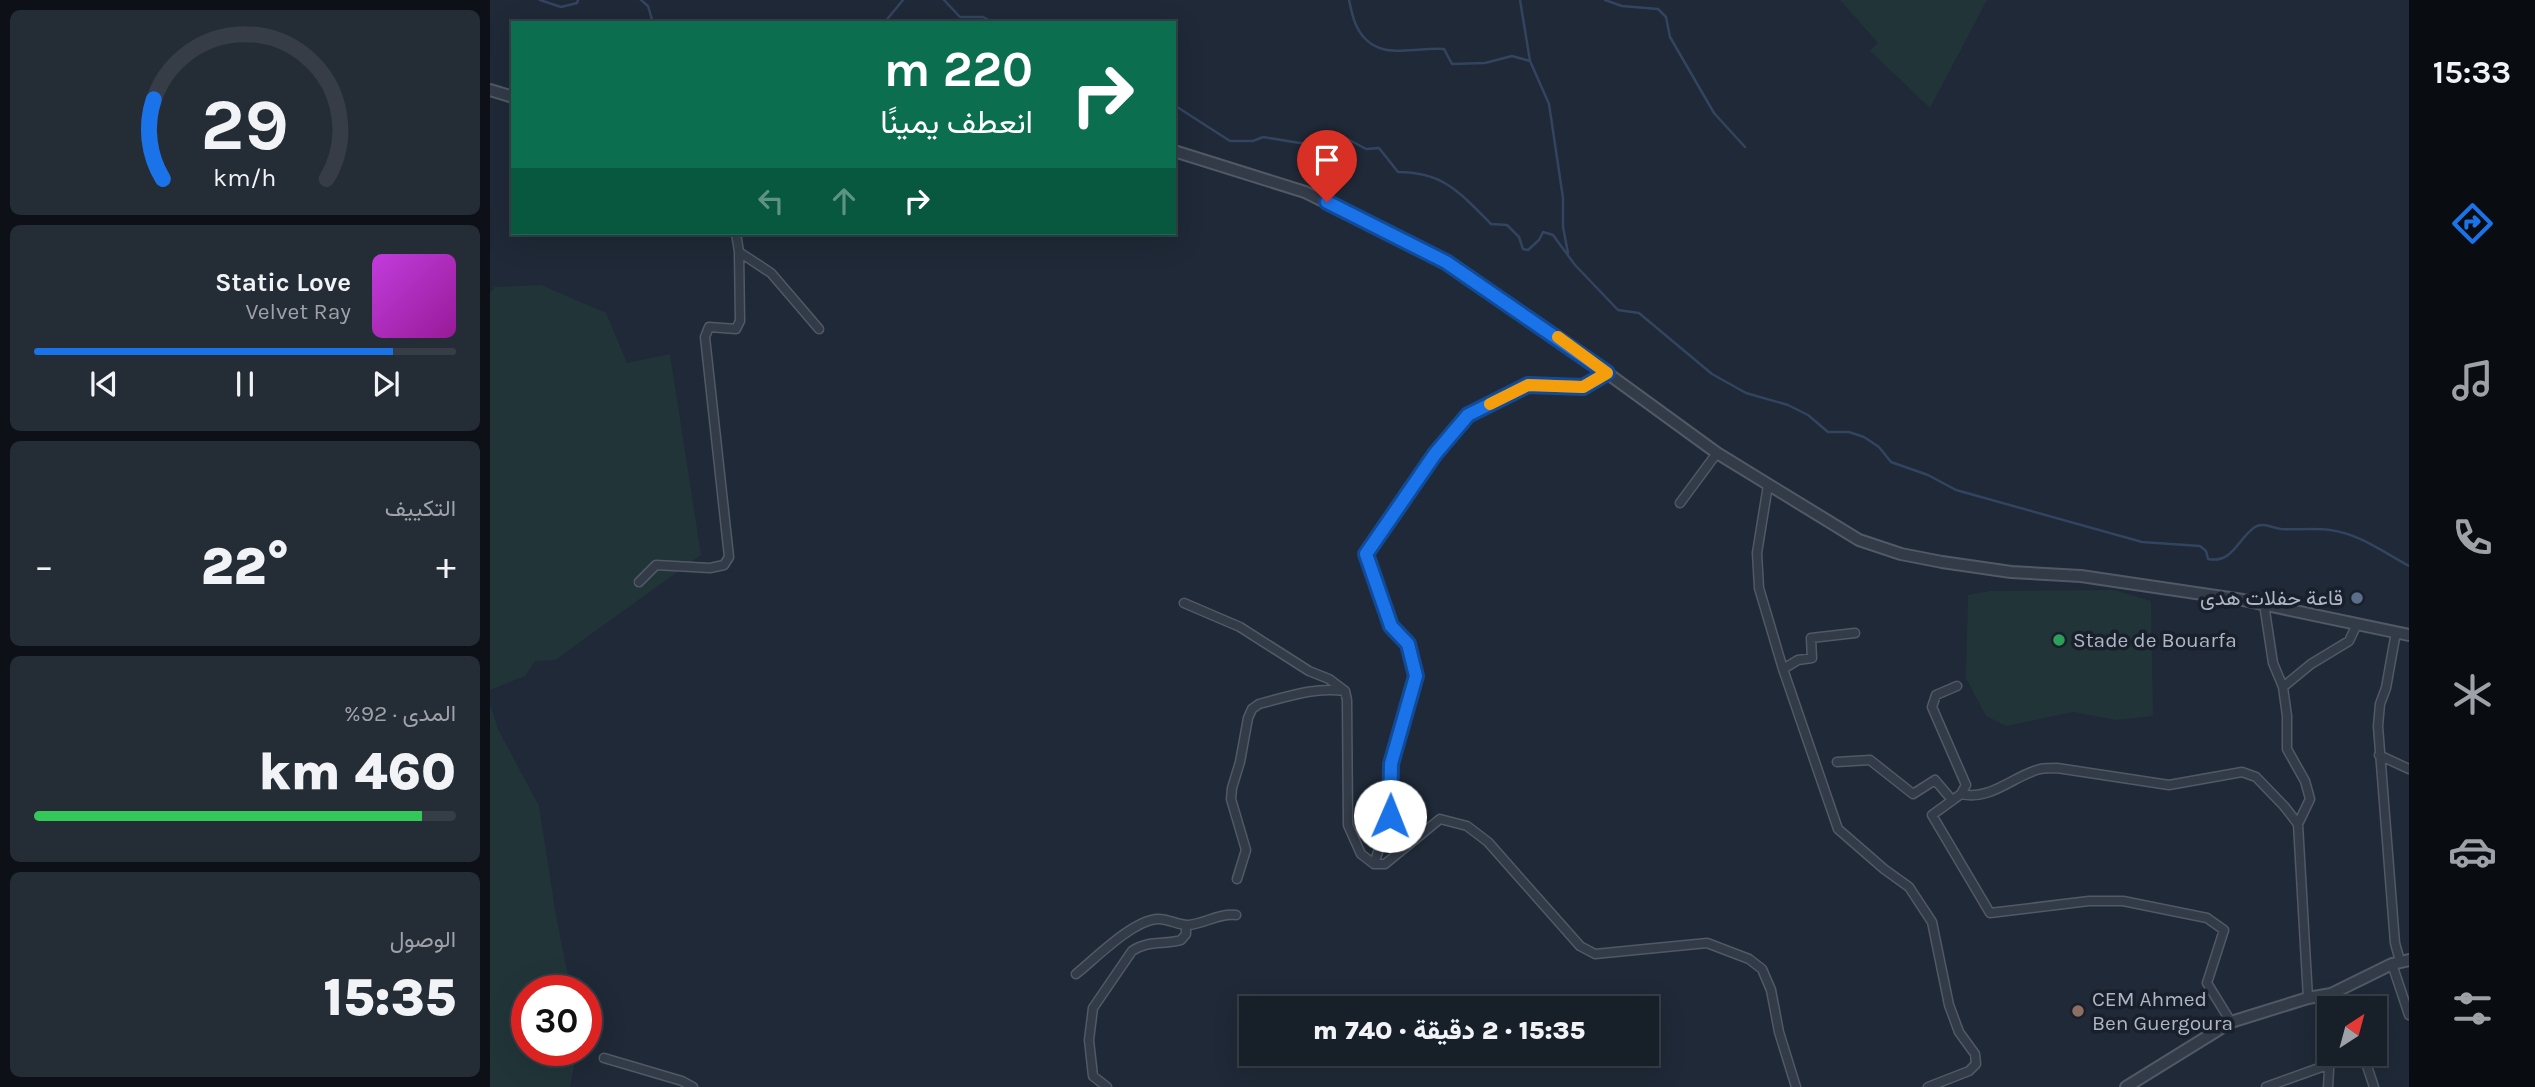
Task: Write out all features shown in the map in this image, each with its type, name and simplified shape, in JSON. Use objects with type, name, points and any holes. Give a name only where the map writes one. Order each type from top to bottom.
[{"type":"street","points":[[490,90],[511,96]]},
{"type":"street","points":[[1176,151],[1305,192],[1446,262],[1717,453],[1860,540],[1901,554],[2011,572],[2094,578],[2264,604],[2409,635]]},
{"type":"street","points":[[639,582],[656,565],[710,568],[724,565],[729,557],[705,337],[709,327],[736,329],[740,321],[736,235]]},
{"type":"street","points":[[739,252],[771,273],[819,329]]},
{"type":"street","points":[[1374,864],[1390,816],[1391,764],[1416,676],[1408,644],[1391,626],[1366,554],[1435,454],[1468,415],[1528,385],[1583,387],[1607,373]]},
{"type":"street","points":[[1680,503],[1717,453]]},
{"type":"street","points":[[1768,485],[1757,553],[1759,587],[1783,669],[1838,829],[1909,887],[1932,922],[1949,1005],[1959,1032],[1975,1054],[1976,1064],[1969,1071],[1927,1087]]},
{"type":"street","points":[[1184,603],[1240,627],[1345,691],[1348,825],[1361,855],[1374,864],[1385,864],[1440,819],[1467,826],[1488,842],[1580,946],[1595,954],[1707,943],[1749,959],[1762,969],[1772,989],[1779,1031],[1796,1087]]},
{"type":"street","points":[[2264,604],[2273,663],[2283,687],[2287,716],[2287,749],[2305,781],[2310,799],[2298,824],[2308,998]]},
{"type":"street","points":[[2283,687],[2311,664],[2349,641],[2357,624]]},
{"type":"street","points":[[2396,632],[2386,688],[2380,704],[2379,755],[2395,943],[2409,1015]]},
{"type":"street","points":[[1783,669],[1798,660],[1812,658],[1811,638],[1855,633]]},
{"type":"street","points":[[1957,686],[1936,695],[1932,707],[1966,785],[1961,794],[1932,815],[1990,913],[2089,901],[2123,901],[2207,918],[2224,930],[2207,983],[2231,1022]]},
{"type":"street","points":[[1237,879],[1246,850],[1231,799],[1252,709],[1259,704],[1313,690],[1324,688],[1345,691]]},
{"type":"street","points":[[2379,755],[2409,769]]},
{"type":"street","points":[[1837,762],[1870,760],[1913,794],[1935,780],[1952,800]]},
{"type":"street","points":[[1961,794],[1974,797],[2039,770],[2057,768],[2169,785],[2242,772],[2256,776],[2298,824]]},
{"type":"street","points":[[1076,974],[1130,930],[1144,922],[1169,920],[1186,926],[1225,914],[1236,915]]},
{"type":"street","points":[[1107,1087],[1093,1076],[1089,1040],[1093,1008],[1132,951],[1156,942],[1181,940],[1186,934],[1186,926]]},
{"type":"street","points":[[2126,1087],[2231,1022],[2308,998],[2331,994],[2400,962]]},
{"type":"street","points":[[604,1058],[672,1077],[693,1087]]},
{"type":"street","points":[[2266,1087],[2327,1066]]},
{"type":"street","points":[[2328,1087],[2330,1066]]},
{"type":"street","points":[[2367,1066],[2374,1087]]},
{"type":"green space","points":[[1840,0],[1987,0],[1930,108],[1870,51],[1878,43]]},
{"type":"green space","points":[[541,285],[606,313],[627,363],[670,354],[701,555],[555,660],[535,661],[525,676],[490,690],[490,293],[495,287]]},
{"type":"green space","name":"Stade de Bouarfa","points":[[2114,590],[2151,601],[2153,716],[2116,720],[2073,712],[2006,726],[1986,716],[1966,678],[1968,595],[1990,591]]},
{"type":"green space","points":[[490,704],[498,729],[539,806],[568,975],[511,975],[511,1066],[574,1066],[570,1087],[490,1087]]},
{"type":"waterway","points":[[540,0],[561,7],[577,3],[578,0]]},
{"type":"waterway","points":[[641,0],[648,6],[652,21]]},
{"type":"waterway","points":[[886,21],[903,0]]},
{"type":"waterway","points":[[944,0],[960,17],[983,17],[990,21]]},
{"type":"waterway","points":[[1349,0],[1356,24],[1365,38],[1384,49],[1444,49],[1452,64],[1485,63],[1512,56],[1530,61]]},
{"type":"waterway","points":[[1520,0],[1530,61],[1549,104],[1568,253]]},
{"type":"waterway","points":[[1605,0],[1622,6],[1658,9],[1666,17],[1670,37],[1714,113],[1745,147]]},
{"type":"waterway","points":[[1176,106],[1230,141],[1253,141],[1263,137],[1306,144],[1344,137],[1366,149],[1379,148],[1398,172],[1439,180],[1460,194],[1491,224],[1507,225],[1519,237],[1523,249],[1528,250],[1543,232],[1553,235],[1575,265],[1618,310],[1639,313],[1712,374],[1746,393],[1788,405],[1808,415],[1828,432],[1849,432],[1864,437],[1879,447],[1891,462],[1928,475],[1956,490],[2142,542],[2200,546],[2206,551],[2208,559],[2224,558],[2255,527],[2264,525],[2281,529],[2324,529],[2341,532],[2371,544],[2409,566]]},
{"type":"slow traffic","points":[[1490,404],[1528,385],[1583,387],[1607,373],[1558,337]]},
{"type":"place","name":"قاعة حفلات هدى","points":[[2357,598]]},
{"type":"place","name":"Stade de Bouarfa","points":[[2059,640]]},
{"type":"place","name":"CEM Ahmed Ben Guergoura","points":[[2078,1011]]},
{"type":"route","points":[[1327,202],[1446,262],[1607,373],[1583,387],[1528,385],[1468,415],[1435,454],[1366,554],[1391,626],[1408,644],[1416,676],[1391,764],[1390,816]]}]
